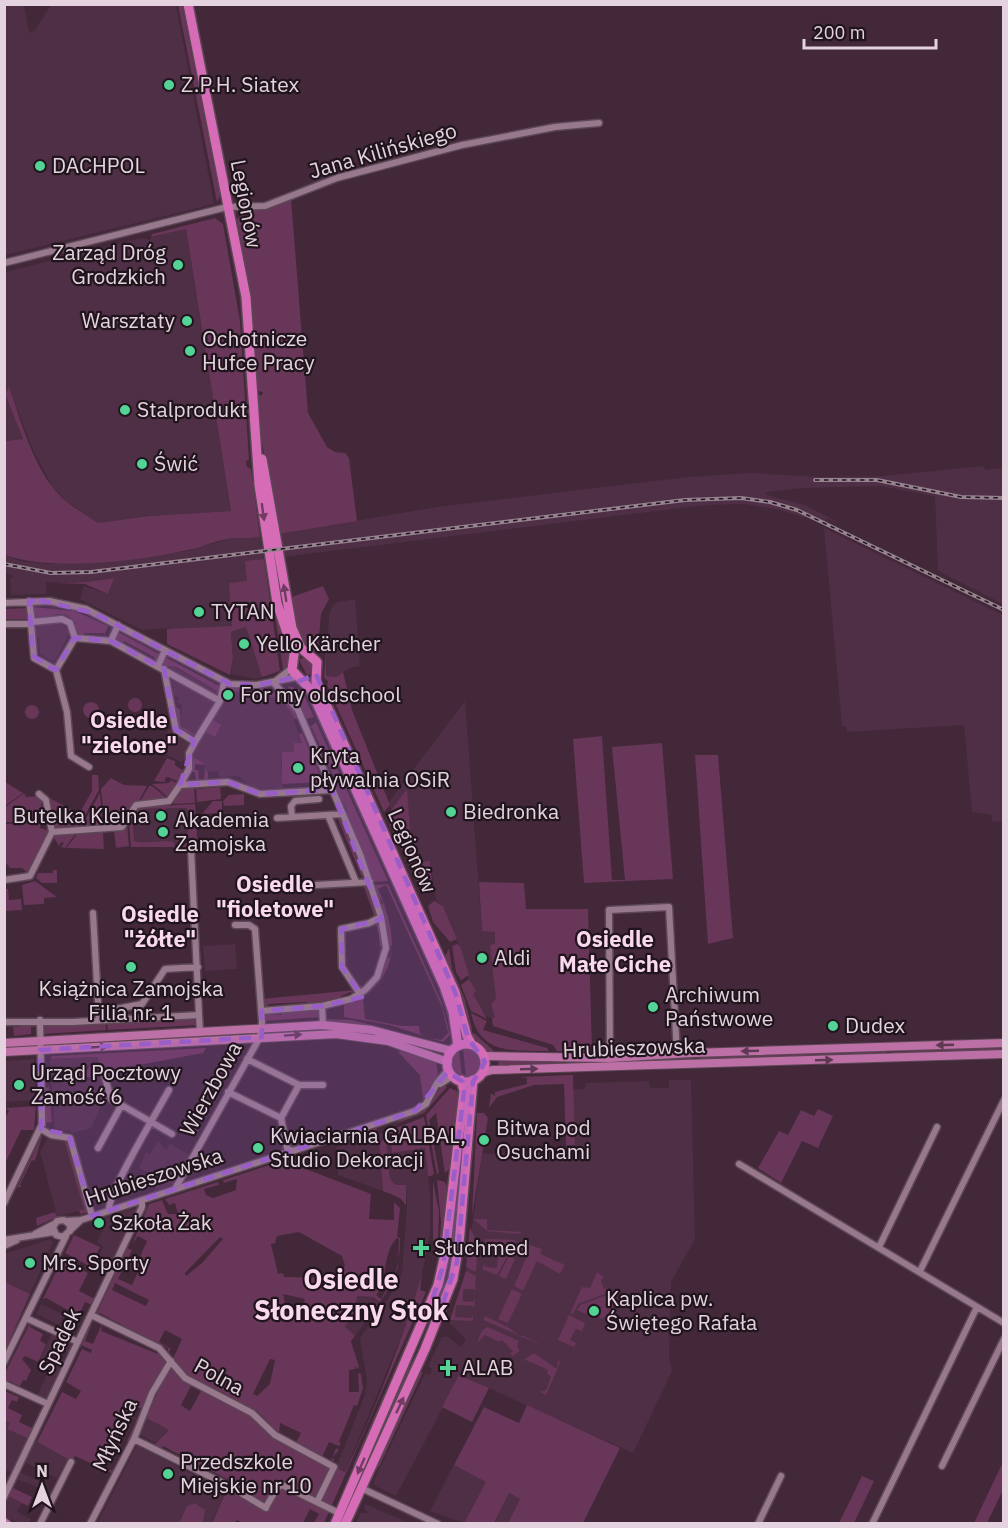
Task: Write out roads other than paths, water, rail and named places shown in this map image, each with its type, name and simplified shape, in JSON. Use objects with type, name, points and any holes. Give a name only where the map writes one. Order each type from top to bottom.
[{"type":"highway","name":"Legionów","points":[[188,4],[247,304],[259,485],[277,603],[296,671],[311,690],[446,992],[456,1021],[455,1049]]},
{"type":"highway","name":"Legionów","points":[[254,412],[289,617],[301,648],[317,662],[318,687],[455,992],[467,1036],[472,1045]]},
{"type":"highway","points":[[308,655],[296,671],[316,674]]},
{"type":"highway","points":[[335,1524],[339,1513],[357,1486],[437,1321],[457,1262],[473,1080],[482,1072],[485,1064],[484,1056],[472,1045],[455,1049],[453,1072],[464,1091],[445,1254],[437,1290],[357,1486],[345,1524]]},
{"type":"highway","points":[[453,1072],[473,1080]]},
{"type":"highway","points":[[427,1317],[437,1321]]},
{"type":"main road","points":[[4,1043],[323,1025],[372,1030],[455,1049]]},
{"type":"main road","points":[[4,1052],[325,1034],[362,1036],[398,1044],[453,1072]]},
{"type":"main road","name":"Hrubieszowska","points":[[484,1056],[610,1058],[1004,1043]]},
{"type":"main road","points":[[890,1046],[890,1058]]},
{"type":"main road","name":"Hrubieszowska","points":[[482,1072],[1004,1054]]},
{"type":"street","name":"Jana Kilińskiego","points":[[4,263],[227,207],[265,206],[336,178],[462,145],[555,127],[599,123]]},
{"type":"street","points":[[4,603],[29,601],[68,603],[118,625],[224,682],[248,686],[273,682],[296,671]]},
{"type":"street","points":[[29,601],[34,658],[56,669]]},
{"type":"street","points":[[4,624],[65,620],[72,625],[75,638],[56,669],[67,712],[71,756],[89,767]]},
{"type":"street","points":[[111,641],[118,625]]},
{"type":"street","points":[[75,638],[111,641],[219,701]]},
{"type":"street","points":[[165,651],[161,667],[176,730],[195,742]]},
{"type":"street","points":[[52,832],[122,827],[136,805],[170,801],[189,769],[189,753],[219,701],[224,682]]},
{"type":"street","points":[[261,1011],[322,1006],[346,1001],[360,994],[373,981],[384,960],[386,940],[370,882],[298,710],[273,682]]},
{"type":"street","points":[[180,785],[228,782],[260,794],[332,790]]},
{"type":"street","points":[[4,879],[30,876],[52,832],[46,800],[39,794]]},
{"type":"street","points":[[292,817],[291,806],[295,801],[319,799]]},
{"type":"street","points":[[277,818],[342,814]]},
{"type":"street","points":[[328,815],[356,882]]},
{"type":"street","points":[[191,850],[200,1032]]},
{"type":"street","points":[[280,887],[370,882]]},
{"type":"street","points":[[610,1058],[609,910],[669,907],[677,1054]]},
{"type":"street","points":[[93,913],[99,1020]]},
{"type":"street","points":[[360,994],[342,968],[340,929],[369,923],[381,917]]},
{"type":"street","points":[[235,926],[249,925],[255,929],[261,1011],[260,1037]]},
{"type":"street","points":[[111,1019],[116,1009],[142,1004],[165,969],[198,967]]},
{"type":"street","points":[[322,1006],[323,1025]]},
{"type":"street","points":[[4,1022],[199,1015]]},
{"type":"street","points":[[4,1203],[40,1129],[43,1111],[40,1020]]},
{"type":"street","name":"Wierzbowa","points":[[175,1189],[260,1037]]},
{"type":"street","points":[[247,1059],[299,1085],[323,1085]]},
{"type":"street","name":"Hrubieszowska","points":[[54,1224],[60,1220],[81,1220],[415,1111],[426,1104],[434,1088],[453,1072]]},
{"type":"street","points":[[104,1074],[110,1098],[172,1134]]},
{"type":"street","points":[[292,1151],[287,1148],[281,1119],[299,1085]]},
{"type":"street","points":[[109,1210],[109,1202],[169,1090]]},
{"type":"street","points":[[228,1092],[281,1119]]},
{"type":"street","points":[[920,1271],[1004,1100]]},
{"type":"street","points":[[98,1148],[121,1106]]},
{"type":"street","points":[[879,1247],[937,1126]]},
{"type":"street","points":[[40,1129],[51,1135],[70,1138],[92,1216]]},
{"type":"street","points":[[739,1164],[1004,1323]]},
{"type":"street","points":[[4,1185],[12,1188]]},
{"type":"street","name":"Spadek","points":[[4,1497],[142,1207],[142,1200]]},
{"type":"street","name":"Hrubieszowska","points":[[4,1362],[56,1256],[68,1234],[81,1220]]},
{"type":"street","points":[[35,1234],[68,1234],[66,1221]]},
{"type":"street","points":[[4,1240],[35,1234],[54,1224],[56,1256]]},
{"type":"street","points":[[4,1246],[17,1239]]},
{"type":"street","points":[[872,1524],[977,1306]]},
{"type":"street","name":"Polna","points":[[91,1315],[159,1348],[185,1378],[250,1412],[275,1435],[334,1467],[317,1502]]},
{"type":"street","points":[[26,1318],[78,1342]]},
{"type":"street","points":[[942,1466],[1004,1339]]},
{"type":"street","name":"Młyńska","points":[[90,1524],[134,1439],[148,1401],[171,1361]]},
{"type":"street","points":[[4,1384],[48,1404]]},
{"type":"street","points":[[134,1439],[266,1507],[277,1488],[282,1485],[339,1513]]},
{"type":"street","points":[[40,1524],[70,1462]]},
{"type":"street","points":[[758,1524],[781,1476]]},
{"type":"street","points":[[357,1486],[438,1524]]},
{"type":"railway","points":[[815,480],[877,480],[961,497],[1004,498]]},
{"type":"railway","points":[[4,564],[51,573],[91,572],[685,500],[741,498],[770,502],[797,510],[1004,610]]},
{"type":"place","name":"Z.P.H. Siatex","points":[[169,85]]},
{"type":"place","name":"DACHPOL","points":[[40,166]]},
{"type":"place","name":"Zarząd Dróg Grodzkich","points":[[178,265]]},
{"type":"place","name":"Warsztaty","points":[[187,321]]},
{"type":"place","name":"Ochotnicze Hufce Pracy","points":[[190,351]]},
{"type":"place","name":"Stalprodukt","points":[[125,410]]},
{"type":"place","name":"Świć","points":[[142,464]]},
{"type":"place","name":"TYTAN","points":[[199,612]]},
{"type":"place","name":"Yello Kärcher","points":[[244,644]]},
{"type":"place","name":"For my oldschool","points":[[228,695]]},
{"type":"place","name":"Kryta pływalnia OSiR","points":[[298,768]]},
{"type":"place","name":"Biedronka","points":[[451,812]]},
{"type":"place","name":"Butelka Kleina","points":[[161,816]]},
{"type":"place","name":"Akademia Zamojska","points":[[163,832]]},
{"type":"place","name":"Aldi","points":[[482,958]]},
{"type":"place","name":"Książnica Zamojska Filia nr. 1","points":[[131,967]]},
{"type":"place","name":"Archiwum Państwowe","points":[[653,1007]]},
{"type":"place","name":"Dudex","points":[[833,1026]]},
{"type":"place","name":"Urząd Pocztowy Zamość 6","points":[[19,1085]]},
{"type":"place","name":"Bitwa pod Osuchami","points":[[484,1140]]},
{"type":"place","name":"Kwiaciarnia GALBAL, Studio Dekoracji","points":[[258,1148]]},
{"type":"place","name":"Szkoła Żak","points":[[99,1223]]},
{"type":"place","name":"Słuchmed","points":[[421,1248]]},
{"type":"place","name":"Mrs. Sporty","points":[[30,1263]]},
{"type":"place","name":"Kaplica pw. Świętego Rafała","points":[[594,1311]]},
{"type":"place","name":"ALAB","points":[[448,1368]]},
{"type":"place","name":"Przedszkole Miejskie nr 10","points":[[168,1474]]},
{"type":"district","name":"Osiedle \"zielone\"","points":[[129,732]]},
{"type":"district","name":"Osiedle \"fioletowe\"","points":[[275,896]]},
{"type":"district","name":"Osiedle \"żółte\"","points":[[160,926]]},
{"type":"district","name":"Osiedle Małe Ciche","points":[[615,952]]},
{"type":"district","name":"Osiedle Słoneczny Stok","points":[[351,1296]]}]
